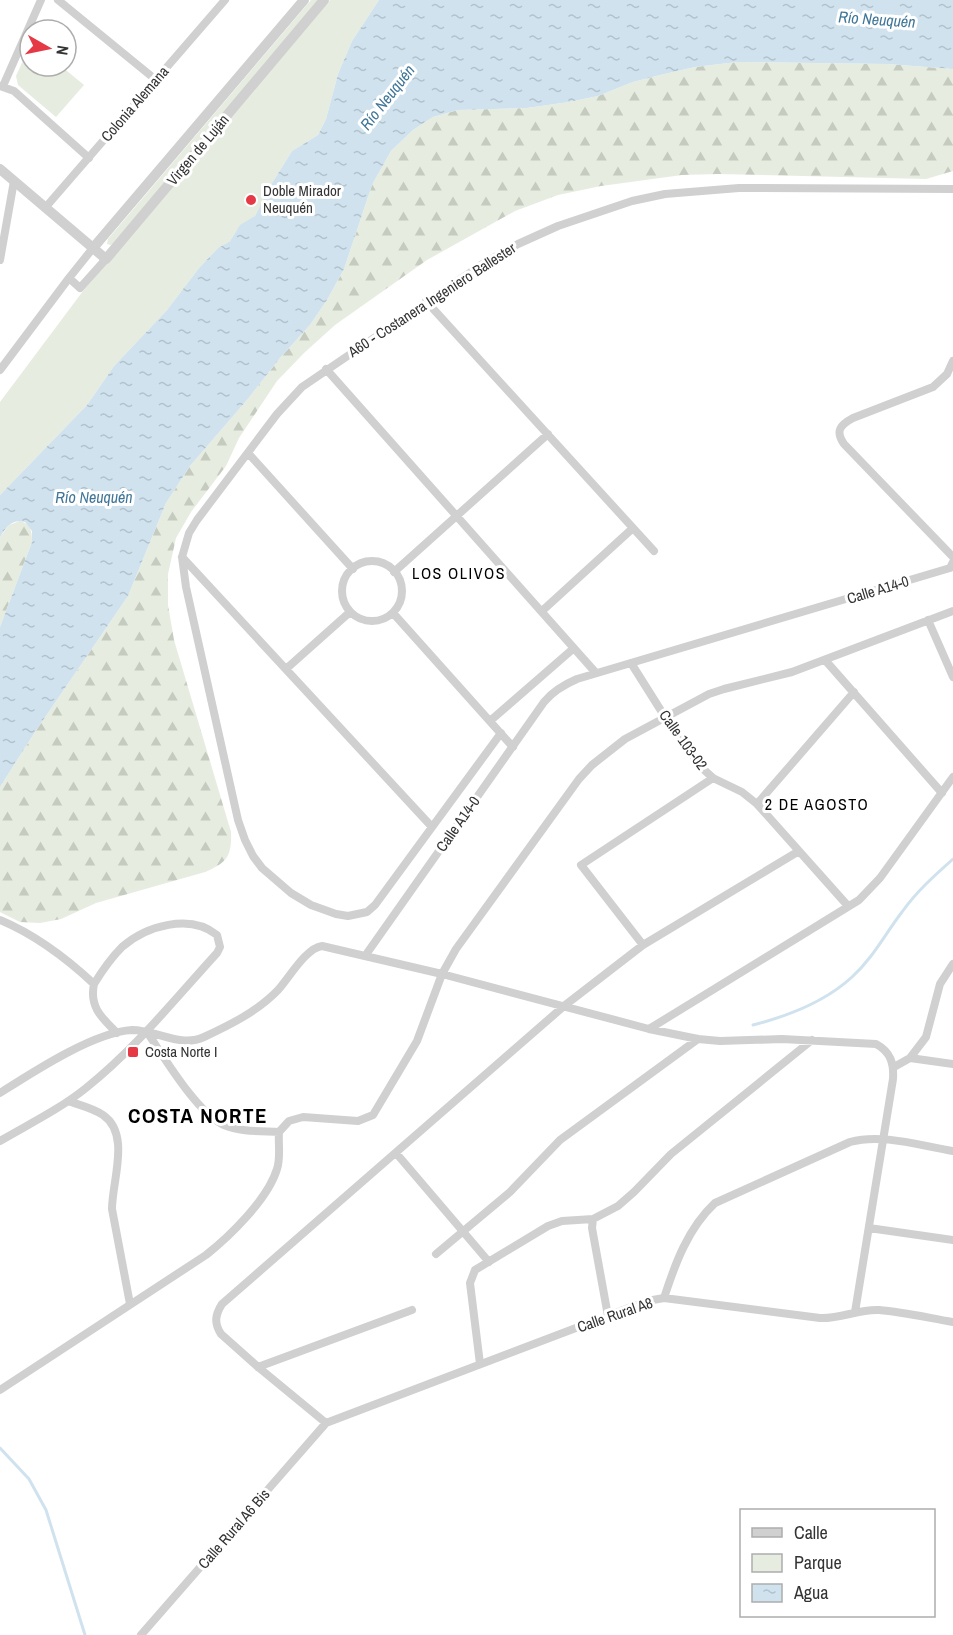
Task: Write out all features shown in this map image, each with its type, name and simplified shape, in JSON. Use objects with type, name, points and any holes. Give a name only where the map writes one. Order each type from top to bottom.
[{"type":"street","points":[[41,0],[1,86],[14,91],[89,158]]},
{"type":"street","points":[[58,0],[156,80]]},
{"type":"street","name":"Virgen de Luján","points":[[0,370],[93,248],[304,0]]},
{"type":"street","name":"Virgen de Luján","points":[[69,278],[80,288],[324,0]]},
{"type":"street","name":"Colonia Alemana","points":[[45,208],[222,1]]},
{"type":"street","points":[[0,169],[106,259]]},
{"type":"street","points":[[0,260],[14,181]]},
{"type":"street","name":"A60 - Costanera Ingeniero Ballester","points":[[182,556],[189,533],[197,520],[288,400],[302,387],[426,301],[518,244],[558,226],[632,201],[664,194],[739,188],[953,189]]},
{"type":"street","points":[[426,301],[654,551]]},
{"type":"street","points":[[953,361],[947,374],[933,387],[853,418],[842,424],[838,430],[839,437],[844,444],[953,557]]},
{"type":"street","points":[[326,369],[596,673]]},
{"type":"street","points":[[394,572],[548,434]]},
{"type":"street","points":[[248,453],[352,569]]},
{"type":"street","points":[[542,611],[633,528]]},
{"type":"street","points":[[182,556],[432,827]]},
{"type":"street","points":[[182,556],[190,609],[238,820],[253,856],[262,867],[291,893],[311,905],[336,914],[357,915],[367,912],[375,905],[501,733]]},
{"type":"street","points":[[371,561],[381,563],[394,572],[401,585],[402,595],[393,613],[385,619],[366,621],[350,612],[342,594],[346,576],[352,569],[371,561]]},
{"type":"street","name":"Calle A14-0","points":[[365,956],[552,693],[570,682],[596,673],[951,565]]},
{"type":"street","points":[[0,1390],[206,1255],[239,1226],[275,1176],[279,1159],[279,1132],[289,1121],[303,1117],[358,1121],[373,1115],[417,1041],[442,974],[466,934],[579,779],[608,752],[625,739],[665,717],[724,689],[792,672],[953,611]]},
{"type":"street","points":[[286,669],[350,612]]},
{"type":"street","points":[[393,613],[513,747]]},
{"type":"street","points":[[928,620],[953,677]]},
{"type":"street","points":[[490,721],[574,648]]},
{"type":"street","points":[[825,660],[942,793]]},
{"type":"street","name":"Calle 103-02","points":[[631,663],[665,717],[701,767],[713,778],[742,792],[757,804],[848,906]]},
{"type":"street","points":[[757,804],[854,692]]},
{"type":"street","points":[[649,1029],[864,895],[880,878],[953,777]]},
{"type":"street","points":[[642,945],[581,865],[713,778]]},
{"type":"street","points":[[326,1423],[221,1334],[216,1320],[222,1304],[564,1006],[642,945],[799,851]]},
{"type":"street","points":[[0,920],[45,943],[94,984]]},
{"type":"street","points":[[0,1141],[68,1101],[95,1080],[146,1032],[217,953],[220,947],[217,935],[205,927],[189,924],[169,925],[149,931],[122,948],[94,984],[93,1000],[95,1008],[117,1033]]},
{"type":"street","points":[[0,1093],[75,1049],[117,1033],[132,1030],[176,1040],[196,1041],[257,1008],[278,990],[309,953],[322,946],[442,974],[698,1040],[812,1040],[876,1044],[887,1053],[894,1067],[855,1312]]},
{"type":"street","points":[[894,1067],[910,1058],[926,1037],[940,984],[953,964]]},
{"type":"street","points":[[146,1032],[209,1116],[224,1125],[241,1129],[279,1132]]},
{"type":"street","points":[[436,1254],[510,1192],[560,1140],[698,1040]]},
{"type":"street","points":[[480,1364],[470,1283],[475,1270],[548,1226],[562,1221],[593,1219],[618,1206],[671,1154],[812,1040]]},
{"type":"street","points":[[910,1058],[953,1064]]},
{"type":"street","points":[[68,1101],[104,1115],[117,1134],[119,1147],[112,1209],[130,1304]]},
{"type":"street","points":[[664,1298],[693,1229],[716,1203],[850,1142],[862,1139],[884,1140],[953,1151]]},
{"type":"street","points":[[396,1153],[489,1262]]},
{"type":"street","points":[[593,1219],[592,1228],[608,1316]]},
{"type":"street","points":[[869,1228],[953,1240]]},
{"type":"street","name":"Calle Rural A8","points":[[326,1423],[647,1301],[664,1298],[820,1318],[834,1319],[855,1312],[879,1310],[953,1322]]},
{"type":"street","points":[[258,1367],[412,1310]]},
{"type":"street","name":"Calle Rural A6 Bis","points":[[141,1635],[326,1423]]},
{"type":"green space","points":[[311,0],[319,0],[113,243],[107,244],[108,239]]},
{"type":"green space","points":[[330,0],[379,0],[352,41],[338,74],[326,119],[318,135],[292,151],[255,216],[237,230],[230,241],[218,248],[199,268],[167,310],[114,366],[87,405],[0,495],[0,402],[83,291]]},
{"type":"green space","points":[[737,62],[887,64],[953,69],[953,171],[926,179],[682,175],[601,186],[558,195],[515,211],[427,260],[335,325],[277,381],[239,438],[226,466],[191,512],[176,538],[168,574],[168,605],[174,640],[231,832],[227,858],[205,872],[96,903],[61,919],[40,923],[20,922],[0,912],[0,787],[128,596],[166,503],[190,466],[310,325],[327,300],[344,269],[372,185],[391,151],[413,130],[433,117],[458,110],[527,108],[569,102],[598,96],[633,82],[660,75],[695,67]]},
{"type":"green space","points":[[18,72],[18,78],[76,78],[84,85],[56,117],[18,85],[16,76]]},
{"type":"green space","points":[[20,521],[30,528],[32,542],[0,627],[0,537],[9,525]]},
{"type":"water","name":"Río Neuquén","points":[[379,0],[953,0],[953,69],[887,64],[737,62],[695,67],[660,75],[633,82],[598,96],[569,102],[527,108],[458,110],[433,117],[413,130],[391,151],[372,185],[344,269],[327,300],[310,325],[190,466],[166,503],[128,596],[0,787],[0,627],[32,542],[32,531],[25,522],[16,522],[7,527],[0,537],[0,495],[87,405],[114,366],[167,310],[199,268],[218,248],[230,241],[240,225],[255,216],[292,151],[318,135],[326,119],[338,74],[352,41]]},
{"type":"waterway","points":[[753,1025],[806,1007],[830,994],[852,977],[866,962],[913,898],[953,859]]},
{"type":"waterway","points":[[0,1448],[29,1479],[46,1510],[85,1635]]},
{"type":"place","name":"Doble Mirador Neuquén","points":[[251,200]]},
{"type":"place","name":"Costa Norte I","points":[[133,1052]]},
{"type":"district","name":"LOS OLIVOS","points":[[459,573]]},
{"type":"district","name":"2 DE AGOSTO","points":[[817,804]]},
{"type":"district","name":"COSTA NORTE","points":[[198,1116]]}]
